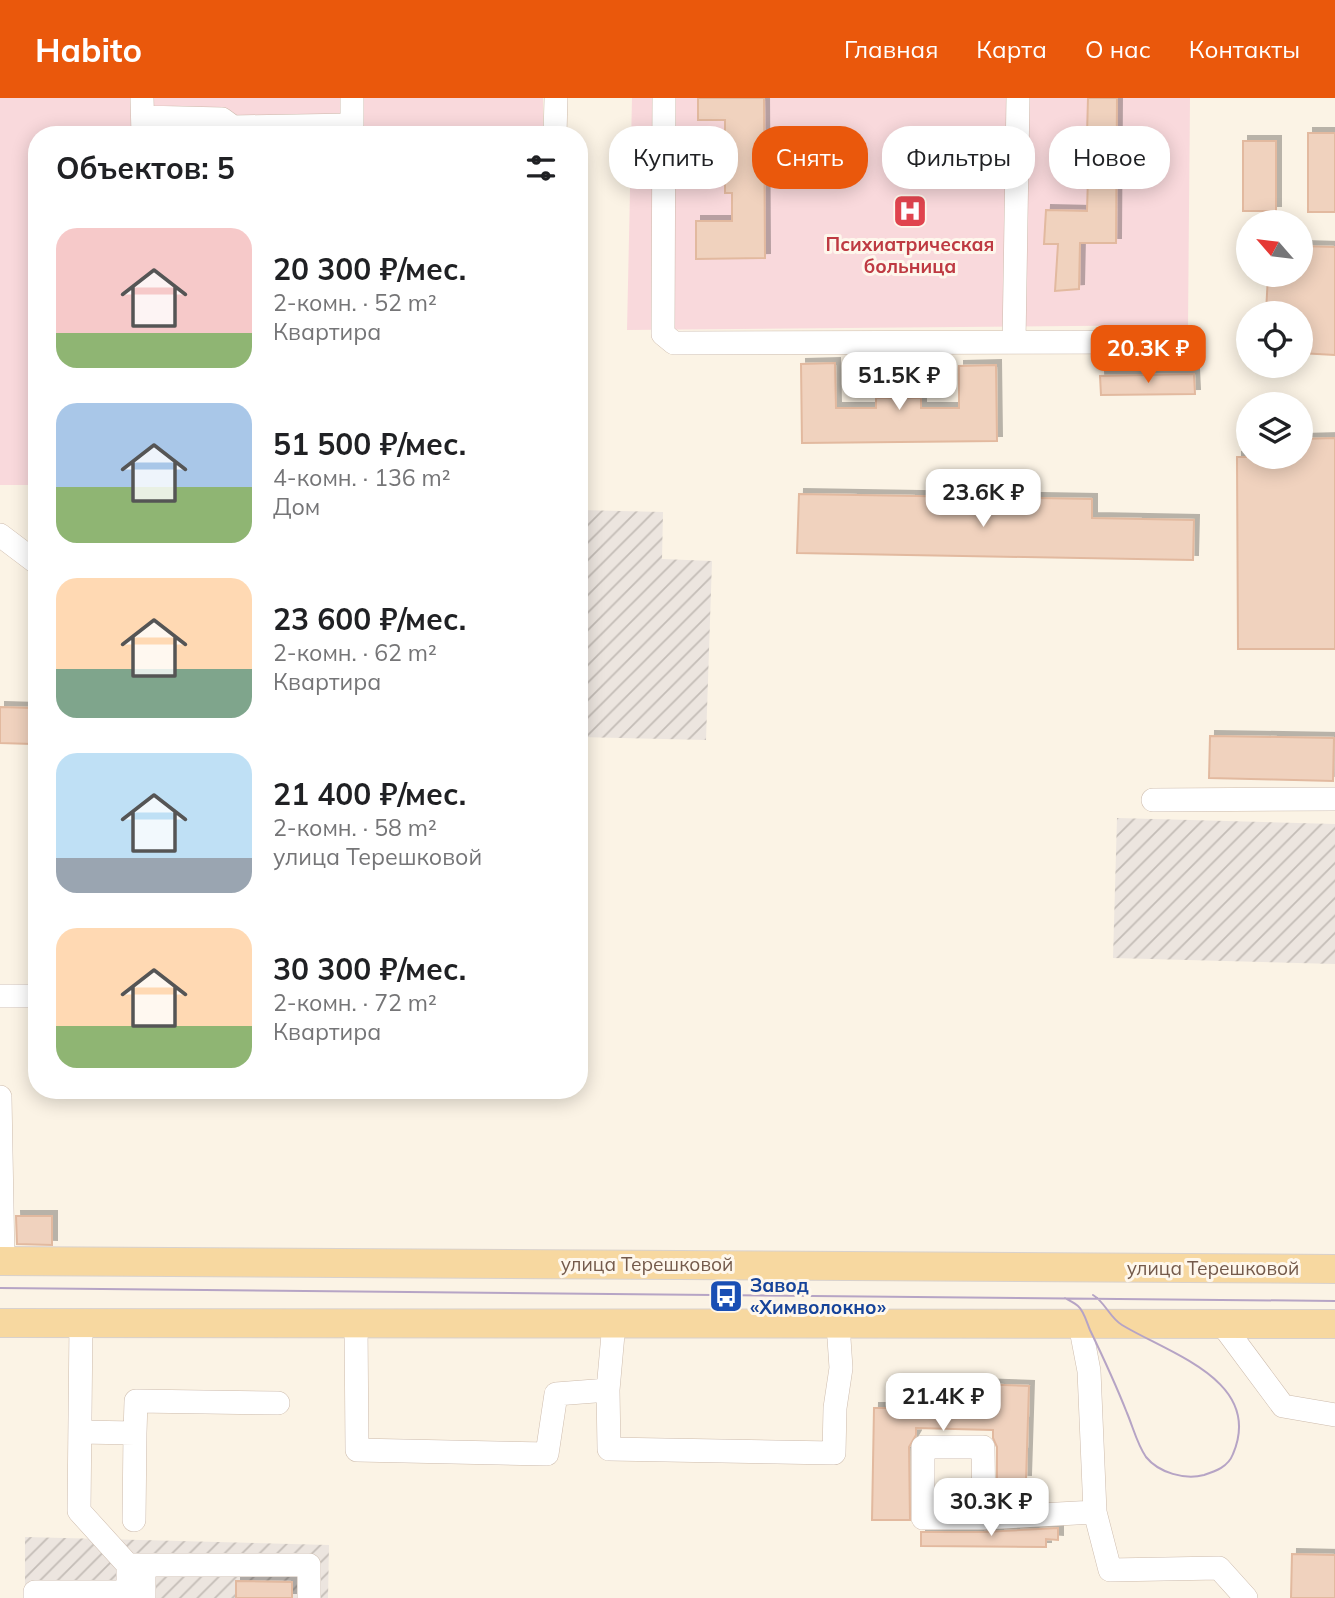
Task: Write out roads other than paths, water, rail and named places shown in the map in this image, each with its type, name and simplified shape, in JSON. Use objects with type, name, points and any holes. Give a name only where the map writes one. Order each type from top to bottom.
[{"type":"main road","name":"улица Терешковой","points":[[1,1261],[1335,1269]]},
{"type":"main road","points":[[0,1323],[1335,1324]]},
{"type":"lane","points":[[332,126],[352,125],[352,98]]},
{"type":"lane","points":[[555,126],[556,98]]},
{"type":"lane","points":[[664,98],[663,334],[674,343],[1178,342]]},
{"type":"lane","points":[[1014,342],[1017,98]]},
{"type":"lane","points":[[143,116],[222,119],[230,126]]},
{"type":"lane","points":[[0,535],[28,556]]},
{"type":"lane","points":[[1153,800],[1335,799]]},
{"type":"lane","points":[[0,996],[28,996]]},
{"type":"lane","points":[[0,1097],[1,1261]]},
{"type":"lane","points":[[80,1323],[79,1511],[136,1565],[144,1598]]},
{"type":"lane","points":[[356,1323],[357,1450],[547,1454],[556,1394],[608,1390]]},
{"type":"lane","points":[[614,1324],[608,1390],[608,1449],[834,1453],[835,1408],[841,1368],[838,1324]]},
{"type":"lane","points":[[1080,1324],[1089,1371],[1095,1512],[1110,1570],[1219,1568],[1246,1598]]},
{"type":"lane","points":[[1222,1324],[1283,1406],[1335,1415]]},
{"type":"lane","points":[[134,1520],[136,1401],[278,1403]]},
{"type":"lane","points":[[79,1432],[135,1433]]},
{"type":"lane","points":[[984,1518],[1095,1512]]},
{"type":"lane","points":[[35,1598],[35,1592],[128,1592],[136,1565]]},
{"type":"lane","points":[[136,1565],[309,1565],[309,1598]]},
{"type":"tram line","points":[[0,1288],[1335,1301]]},
{"type":"tram line","points":[[1065,1298],[1077,1305],[1084,1314],[1138,1441],[1151,1463],[1181,1476],[1204,1475],[1225,1465],[1233,1454],[1239,1429],[1235,1407],[1224,1389],[1186,1359],[1122,1325],[1093,1295]]},
{"type":"place","name":"Психиатрическая больница","points":[[910,211]]},
{"type":"place","name":"Завод «Химволокно»","points":[[726,1296]]}]
